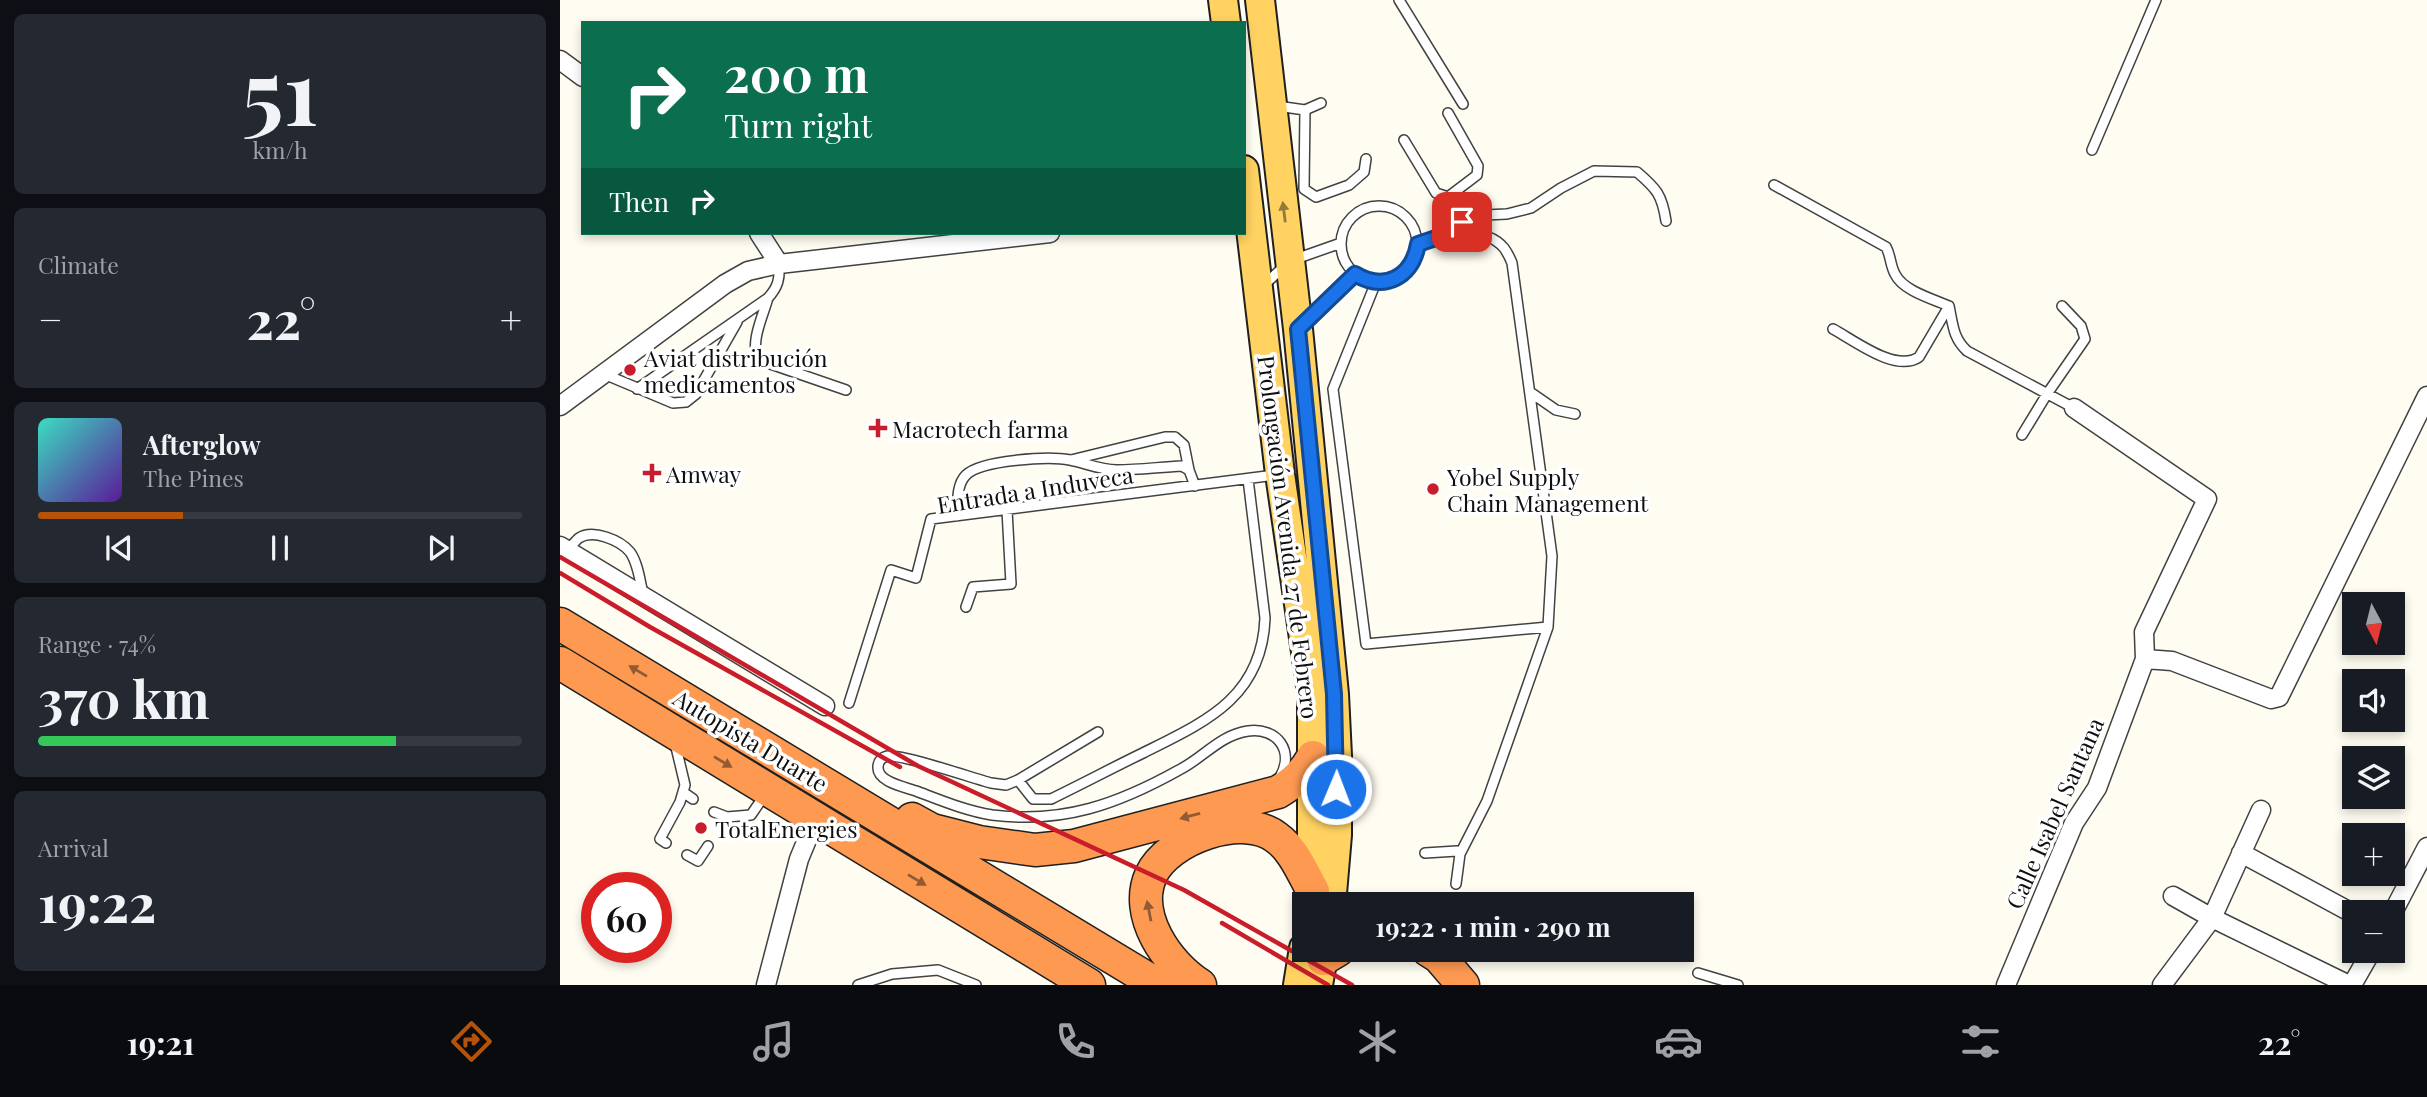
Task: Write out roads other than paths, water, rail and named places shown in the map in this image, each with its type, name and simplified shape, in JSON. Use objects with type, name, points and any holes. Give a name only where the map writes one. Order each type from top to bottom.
[{"type":"highway","name":"Autopista Duarte","points":[[560,624],[824,784],[1181,982]]},
{"type":"highway","name":"Autopista Duarte","points":[[560,663],[1089,985]]},
{"type":"highway","points":[[932,830],[1006,847],[1035,850],[1074,846],[1278,792],[1304,773],[1313,757]]},
{"type":"highway","points":[[824,784],[887,806],[932,830],[1181,982]]},
{"type":"highway","points":[[1181,982],[1154,932],[1146,893],[1152,874],[1165,856],[1185,842],[1228,828],[1252,826],[1263,830],[1284,844],[1313,892]]},
{"type":"highway","points":[[1443,962],[1463,985]]},
{"type":"main road","points":[[1223,0],[1226,21]]},
{"type":"main road","name":"Prolongación Avenida 27 de Febrero","points":[[1260,0],[1298,329],[1334,694],[1337,835],[1320,892]]},
{"type":"main road","name":"Prolongación Avenida 27 de Febrero","points":[[1247,210],[1280,474],[1312,693],[1318,892]]},
{"type":"main road","points":[[1287,511],[1316,506]]},
{"type":"main road","points":[[1298,985],[1318,962]]},
{"type":"main road","points":[[1298,985],[1304,985]]},
{"type":"street","points":[[560,60],[581,76]]},
{"type":"street","points":[[761,235],[779,264]]},
{"type":"street","points":[[560,406],[725,284],[748,271],[944,239],[1015,235]]},
{"type":"street","points":[[2145,659],[2172,661],[2271,699],[2279,697],[2427,396]]},
{"type":"street","name":"Calle Isabel Santana","points":[[2006,985],[2074,823],[2097,788],[2145,659],[2144,632],[2207,499],[2074,408]]},
{"type":"street","points":[[564,548],[825,706]]},
{"type":"street","points":[[2162,985],[2212,918],[2261,810]]},
{"type":"street","points":[[766,985],[799,859],[816,818]]},
{"type":"street","points":[[2399,900],[2427,847]]},
{"type":"street","points":[[2241,853],[2342,908]]},
{"type":"street","points":[[2173,896],[2212,918],[2351,985],[2364,963]]},
{"type":"lane","points":[[1399,0],[1463,103]]},
{"type":"lane","points":[[2092,150],[2156,0]]},
{"type":"lane","points":[[1272,105],[1306,110],[1321,103]]},
{"type":"lane","points":[[1306,110],[1304,189],[1316,197],[1349,184],[1364,172],[1366,159]]},
{"type":"lane","points":[[1404,140],[1436,192],[1448,197],[1477,175],[1478,166],[1448,113]]},
{"type":"lane","points":[[1454,235],[1462,222],[1485,215],[1507,214],[1531,208],[1594,171],[1637,172],[1657,189],[1663,204],[1665,221]]},
{"type":"lane","points":[[1774,185],[1886,247],[1891,256],[1894,273],[1900,282],[1949,306]]},
{"type":"lane","points":[[1370,206],[1384,206],[1397,210],[1408,218],[1416,230],[1418,244],[1416,257],[1410,267],[1400,276],[1376,282],[1355,274],[1344,260],[1341,243],[1347,222],[1357,212],[1370,206]]},
{"type":"lane","points":[[1418,244],[1454,235],[1487,236],[1503,246],[1513,263],[1552,556],[1548,627],[1487,801],[1460,854],[1456,884]]},
{"type":"lane","points":[[1258,291],[1273,274],[1290,261],[1341,243]]},
{"type":"lane","points":[[636,389],[768,298],[780,279],[779,264]]},
{"type":"lane","points":[[1298,329],[1355,274]]},
{"type":"lane","points":[[1376,282],[1333,389],[1366,644],[1548,627]]},
{"type":"lane","points":[[768,298],[755,345],[759,360],[846,390]]},
{"type":"lane","points":[[1833,329],[1893,362],[1911,363],[1919,357],[1949,306]]},
{"type":"lane","points":[[1949,306],[1953,333],[1967,351],[2074,408]]},
{"type":"lane","points":[[2022,435],[2085,339],[2081,326],[2062,306]]},
{"type":"lane","points":[[604,374],[673,403],[691,399],[739,318]]},
{"type":"lane","points":[[1530,392],[1556,410],[1575,414]]},
{"type":"lane","points":[[957,516],[960,482],[967,473],[981,466],[1045,459],[1071,460],[1165,437],[1175,437],[1184,445],[1195,486]]},
{"type":"lane","points":[[1071,460],[1091,467],[1116,470],[1182,466],[1189,470]]},
{"type":"lane","name":"Entrada a Induveca","points":[[849,703],[891,570],[916,578],[931,519],[1280,474]]},
{"type":"lane","points":[[1018,780],[1033,799],[1051,799],[1205,722],[1234,697],[1257,662],[1264,639],[1265,618],[1248,479]]},
{"type":"lane","points":[[966,607],[974,587],[1011,584],[1007,510]]},
{"type":"lane","points":[[564,548],[579,538],[593,535],[617,542],[629,551],[635,563],[643,594]]},
{"type":"lane","points":[[666,843],[660,839],[685,785],[672,731]]},
{"type":"lane","points":[[1098,732],[1006,785],[990,783],[899,757],[888,756],[878,764],[882,776],[892,782],[978,811],[1027,817],[1067,815],[1130,797],[1188,765],[1229,736],[1249,731],[1266,732],[1280,740],[1286,752],[1285,768],[1277,783],[1264,796]]},
{"type":"lane","points":[[715,812],[724,821],[751,815],[757,810],[768,789]]},
{"type":"lane","points":[[683,792],[693,799]]},
{"type":"lane","points":[[687,855],[698,862],[708,846]]},
{"type":"lane","points":[[1425,853],[1457,851],[1460,854]]},
{"type":"lane","points":[[858,985],[892,974],[938,971],[976,985]]},
{"type":"lane","points":[[1698,973],[1738,985]]},
{"type":"railway","points":[[560,557],[918,766],[1184,890],[1352,985]]},
{"type":"railway","points":[[560,573],[650,627],[900,767]]},
{"type":"railway","points":[[1222,923],[1328,985]]},
{"type":"place","name":"Aviat distribución medicamentos","points":[[630,370]]},
{"type":"place","name":"Macrotech farma","points":[[878,428]]},
{"type":"place","name":"Amway","points":[[652,473]]},
{"type":"place","name":"Yobel Supply Chain Management","points":[[1433,489]]},
{"type":"place","name":"TotalEnergies","points":[[701,828]]}]
